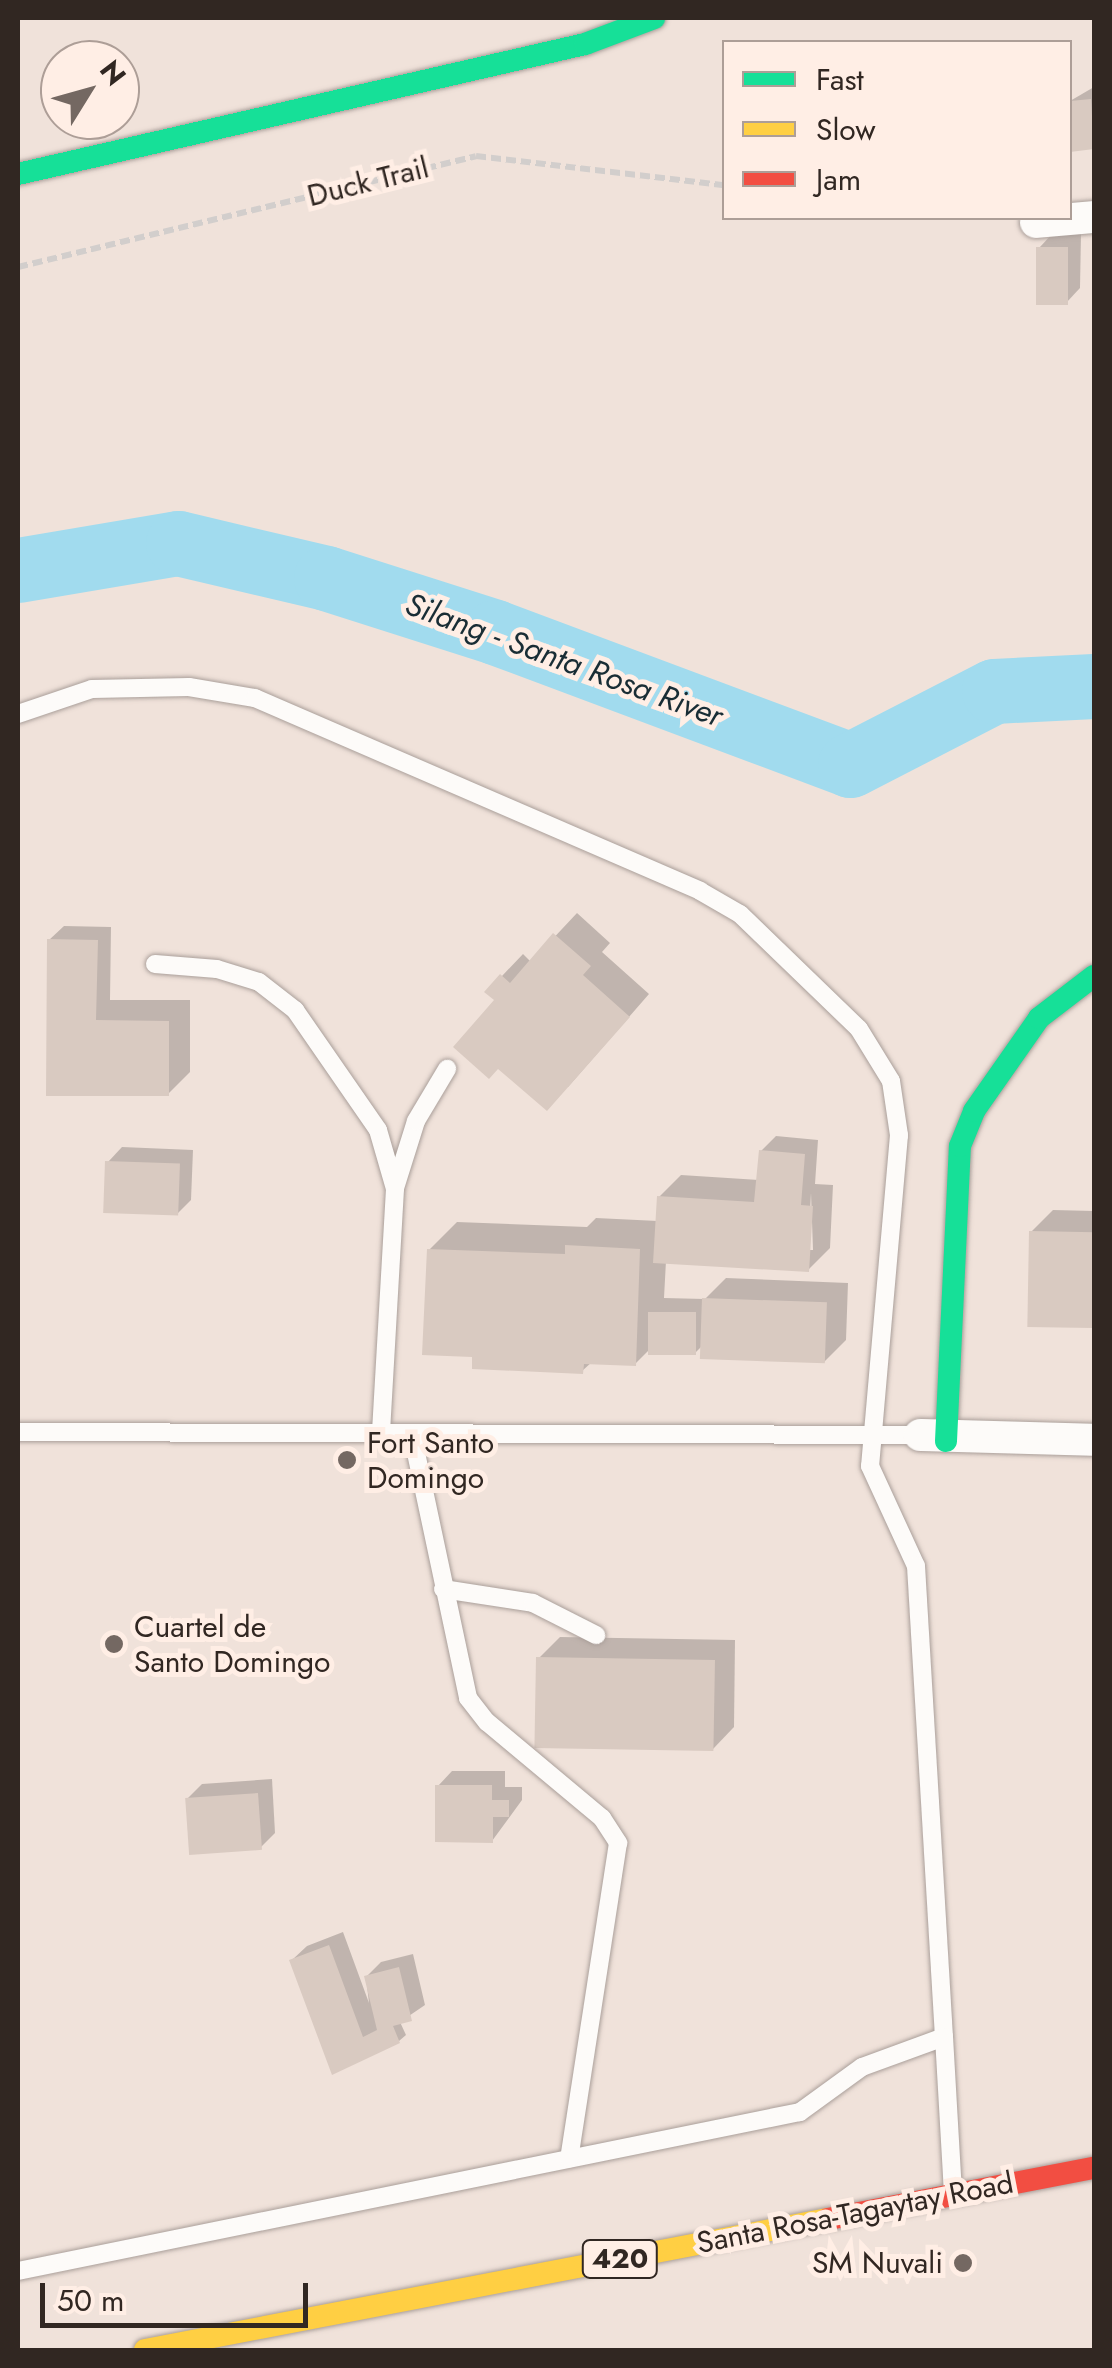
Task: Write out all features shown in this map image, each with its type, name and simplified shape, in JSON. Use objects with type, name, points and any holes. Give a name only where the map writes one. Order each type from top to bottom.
[{"type":"main road","points":[[18,174],[530,58],[654,18]]},
{"type":"main road","points":[[933,1438],[960,1146],[974,1111],[1039,1018],[1094,976]]},
{"type":"main road","name":"Santa Rosa-Tagaytay Road","points":[[145,2350],[1094,2168]]},
{"type":"street","points":[[1036,222],[1059,220]]},
{"type":"street","points":[[933,1438],[1094,1440]]},
{"type":"lane","points":[[18,714],[92,689],[189,687],[255,698],[740,914],[859,1029],[891,1082],[899,1135],[870,1466],[916,1566],[953,2192]]},
{"type":"lane","points":[[155,964],[217,968],[259,982],[295,1010],[378,1130],[395,1189]]},
{"type":"lane","points":[[381,1433],[395,1189],[416,1121],[447,1069]]},
{"type":"lane","points":[[18,1432],[873,1433],[933,1438]]},
{"type":"lane","points":[[412,1434],[468,1698],[487,1722],[602,1818],[618,1843],[569,2158]]},
{"type":"lane","points":[[442,1589],[532,1603],[596,1635]]},
{"type":"lane","points":[[18,2271],[800,2112],[862,2067],[944,2037]]},
{"type":"path","name":"Duck Trail","points":[[18,266],[476,156],[722,185]]},
{"type":"building","points":[[1091,99],[1094,149],[1072,152],[1072,101]]},
{"type":"building","points":[[1036,247],[1068,247],[1068,305],[1036,305]]},
{"type":"building","points":[[553,933],[591,966],[583,975],[630,1017],[547,1111],[498,1069],[489,1079],[453,1047],[494,1000],[484,992],[500,974],[510,983]]},
{"type":"building","points":[[47,939],[98,940],[96,1020],[169,1021],[169,1096],[46,1096]]},
{"type":"building","points":[[759,1150],[805,1154],[801,1205],[813,1206],[809,1272],[653,1263],[657,1196],[754,1202]]},
{"type":"building","points":[[105,1161],[180,1164],[178,1216],[103,1213]]},
{"type":"building","points":[[1029,1231],[1094,1232],[1092,1328],[1027,1327]]},
{"type":"building","points":[[565,1245],[640,1249],[636,1366],[584,1364],[583,1374],[472,1369],[472,1357],[422,1355],[427,1249],[565,1254]]},
{"type":"building","points":[[702,1298],[827,1302],[825,1363],[700,1359]]},
{"type":"building","points":[[648,1312],[696,1312],[696,1355],[648,1355]]},
{"type":"building","points":[[536,1657],[715,1660],[713,1751],[534,1748]]},
{"type":"building","points":[[435,1785],[492,1785],[492,1800],[509,1800],[509,1817],[493,1817],[493,1843],[435,1842]]},
{"type":"building","points":[[258,1793],[262,1850],[189,1855],[185,1798]]},
{"type":"building","points":[[329,1945],[363,2037],[377,2030],[364,1976],[399,1967],[412,2021],[393,2026],[400,2043],[332,2075],[289,1960]]},
{"type":"waterway","name":"Silang - Santa Rosa River","points":[[18,570],[178,543],[326,578],[495,632],[850,765],[994,691],[1094,686]]},
{"type":"traffic: fast","points":[[18,174],[585,44],[654,18]]},
{"type":"traffic: fast","points":[[946,1441],[960,1146],[974,1111],[1039,1018],[1094,976]]},
{"type":"traffic: slow","points":[[145,2350],[828,2219]]},
{"type":"traffic: jam","points":[[828,2219],[1094,2168]]},
{"type":"place","name":"Fort Santo Domingo","points":[[347,1460]]},
{"type":"place","name":"Cuartel de Santo Domingo","points":[[114,1644]]},
{"type":"place","name":"SM Nuvali","points":[[963,2263]]}]
